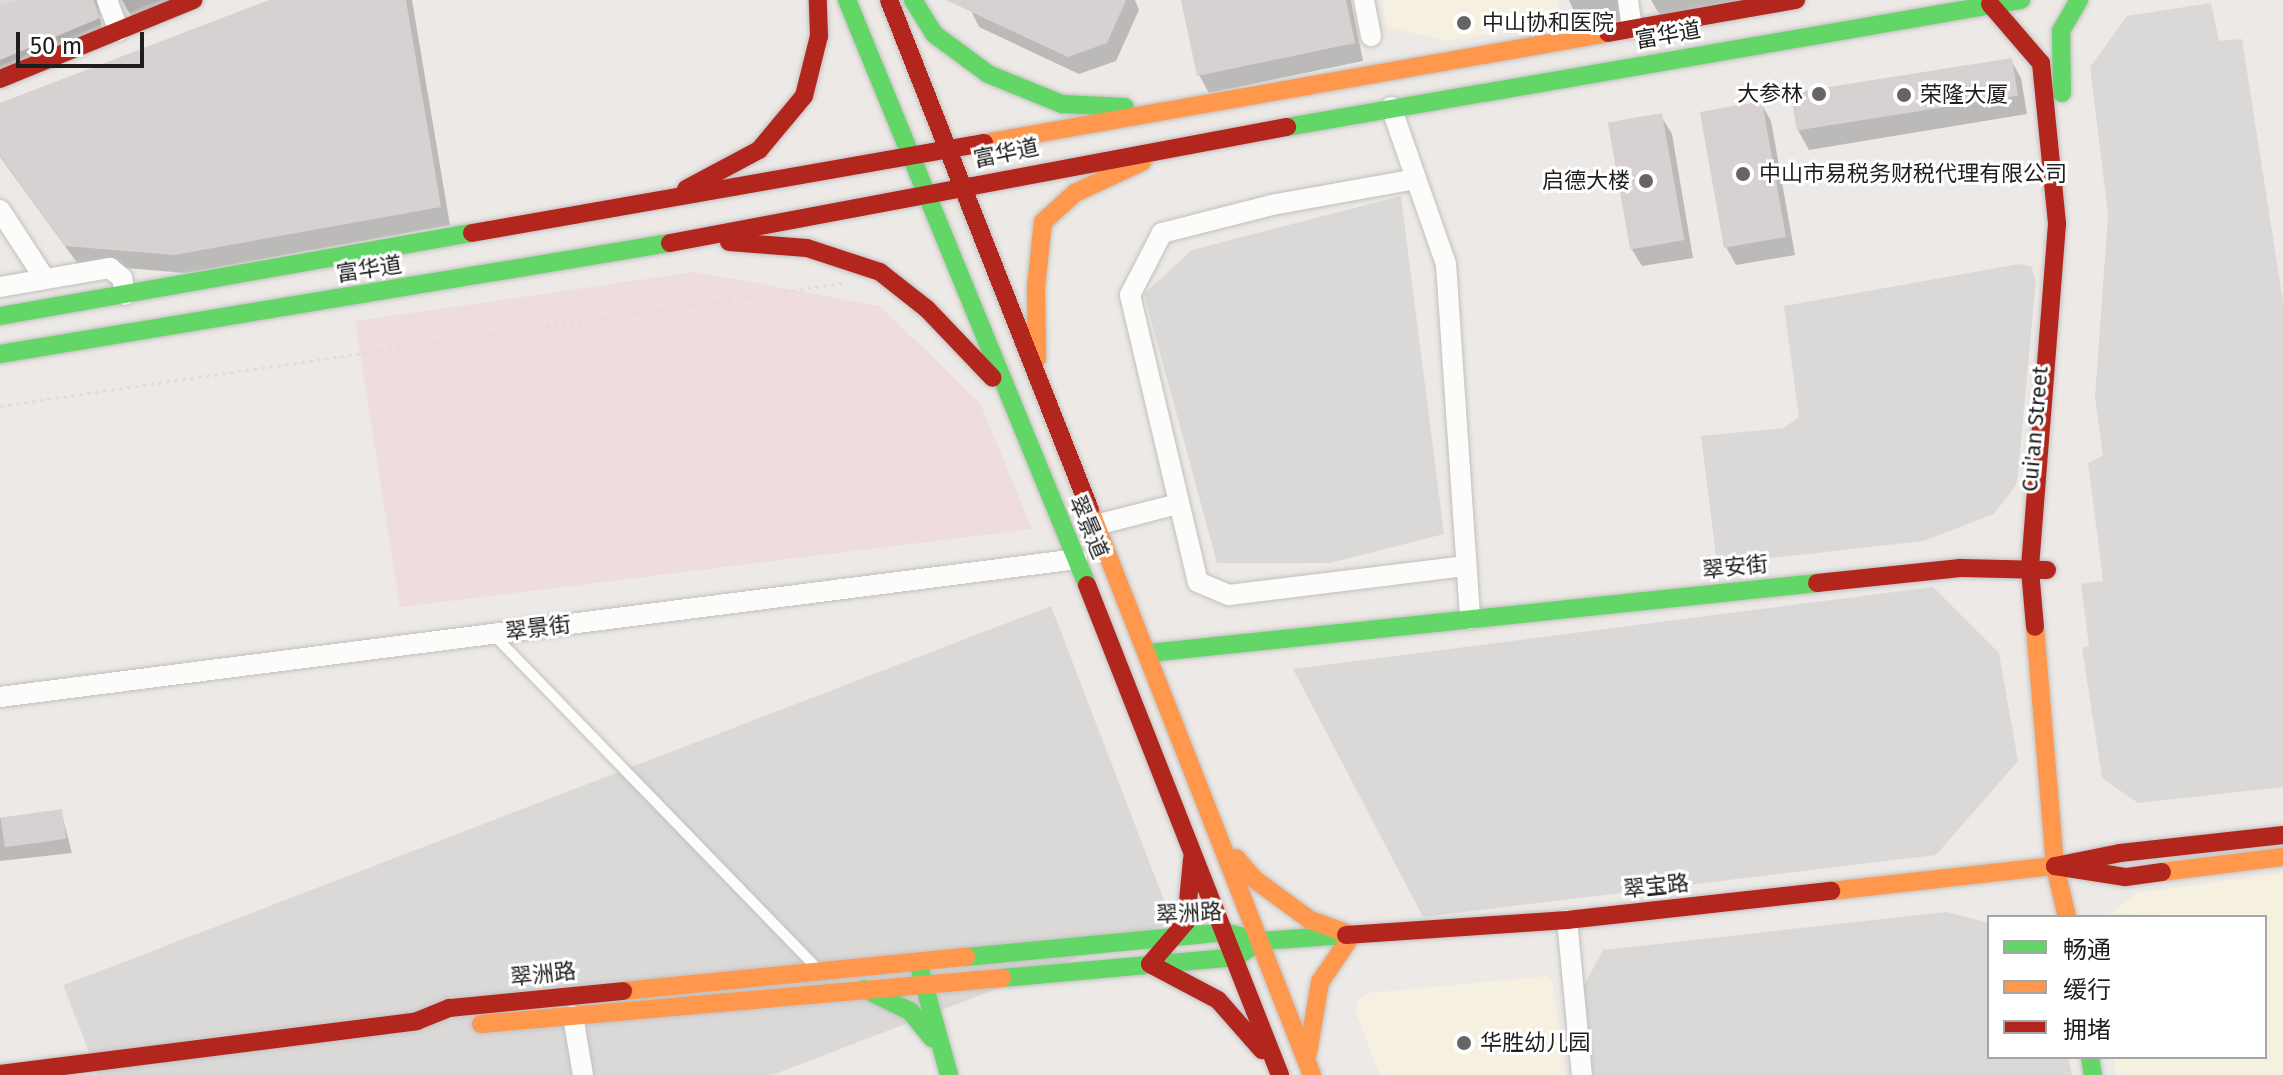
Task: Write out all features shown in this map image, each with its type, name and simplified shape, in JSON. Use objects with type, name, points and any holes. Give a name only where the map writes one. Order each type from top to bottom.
[{"type":"street","points":[[107,0],[119,31]]},
{"type":"street","points":[[0,79],[194,0]]},
{"type":"street","points":[[662,202],[759,150],[804,96],[819,36],[818,0]]},
{"type":"street","name":"翠景道","points":[[847,0],[923,194],[1077,559],[1192,845],[1277,1074]]},
{"type":"street","name":"翠景道","points":[[889,0],[1149,653],[1310,1068]]},
{"type":"street","points":[[913,0],[934,34],[988,74],[1062,104],[1174,110]]},
{"type":"street","points":[[1364,0],[1371,36]]},
{"type":"street","points":[[1628,0],[1632,29]]},
{"type":"street","name":"富华道","points":[[0,316],[662,202],[1796,0]]},
{"type":"street","name":"富华道","points":[[0,354],[676,242],[1391,107],[2021,0]]},
{"type":"street","name":"Cui'an Street","points":[[2038,570],[2076,223],[2058,62],[2061,31],[2079,0]]},
{"type":"street","name":"Cui'an Street","points":[[1990,4],[2041,63],[2057,224],[2038,570]]},
{"type":"street","points":[[1391,107],[1446,264],[1470,619]]},
{"type":"street","points":[[1038,380],[1036,287],[1043,222],[1075,193],[1182,145]]},
{"type":"street","points":[[1416,179],[1272,205],[1162,233],[1130,295],[1198,582],[1229,595],[1466,566]]},
{"type":"street","points":[[0,210],[45,279]]},
{"type":"street","points":[[676,242],[807,248],[880,272],[927,309],[1004,390]]},
{"type":"street","points":[[0,287],[110,268],[122,278],[125,295]]},
{"type":"street","points":[[1096,525],[1178,504]]},
{"type":"street","name":"翠景街","points":[[0,697],[1077,559]]},
{"type":"street","name":"翠安街","points":[[1149,653],[1960,568],[2038,570]]},
{"type":"street","points":[[2038,570],[2055,866],[2067,915]]},
{"type":"street","name":"翠宝路","points":[[1261,941],[1567,920],[2055,866],[2120,853],[2283,835]]},
{"type":"street","points":[[1222,840],[1254,879],[1284,901],[1310,920],[1352,935],[1320,982],[1310,1068]]},
{"type":"street","points":[[1192,845],[1192,892],[1186,922],[1150,964],[1218,1000],[1277,1074]]},
{"type":"street","name":"翠宝路","points":[[2055,866],[2125,877],[2283,857]]},
{"type":"street","points":[[1567,920],[1582,1075]]},
{"type":"street","name":"翠洲路","points":[[0,1074],[417,1021],[450,1008],[1224,932],[1261,941]]},
{"type":"street","name":"翠洲路","points":[[417,1021],[451,1027],[861,987],[1236,957],[1261,941]]},
{"type":"street","points":[[918,961],[938,1045],[949,1075]]},
{"type":"street","points":[[938,1045],[943,1010],[954,990],[979,977]]},
{"type":"street","points":[[861,987],[910,1011],[938,1045]]},
{"type":"street","points":[[573,1016],[583,1075]]},
{"type":"lane","points":[[493,634],[819,971]]},
{"type":"path","points":[[0,406],[840,284],[880,272]]},
{"type":"shaded area","points":[[0,0],[160,0],[0,66]]},
{"type":"shaded area","name":"中山协和医院","points":[[1382,0],[1558,0],[1561,20],[1447,41],[1387,27]]},
{"type":"shaded area","points":[[2211,3],[2219,41],[2242,39],[2283,302],[2283,787],[2138,803],[2102,778],[2082,648],[2089,646],[2081,584],[2103,581],[2088,463],[2103,456],[2095,397],[2108,215],[2090,67],[2127,16]]},
{"type":"shaded area","points":[[1401,196],[1444,534],[1330,563],[1217,563],[1144,294],[1192,250]]},
{"type":"shaded area","points":[[2019,264],[2031,266],[2036,280],[2018,474],[2016,485],[1994,514],[1923,541],[1717,564],[1701,436],[1784,428],[1799,417],[1784,306]]},
{"type":"shaded area","points":[[695,272],[880,306],[980,403],[1032,529],[400,607],[355,321]]},
{"type":"shaded area","points":[[1933,587],[1999,653],[2018,761],[1936,855],[1423,917],[1293,669]]},
{"type":"shaded area","points":[[1051,606],[1172,922],[772,1075],[98,1075],[63,985]]},
{"type":"shaded area","points":[[2283,873],[2283,1075],[2116,1075],[2113,1059],[2267,1059],[2267,915],[2110,914],[2136,893]]},
{"type":"shaded area","points":[[1946,912],[1987,922],[1987,1059],[2068,1059],[2072,1075],[1590,1075],[1579,995],[1603,950]]},
{"type":"shaded area","name":"华胜幼儿园","points":[[1547,976],[1553,984],[1565,1075],[1380,1075],[1355,1011],[1358,999],[1368,993]]},
{"type":"building","points":[[16,0],[94,0],[100,18],[0,60],[0,6]]},
{"type":"building","points":[[269,0],[406,0],[441,207],[174,255],[65,246],[0,156],[0,103]]},
{"type":"building","points":[[946,0],[1126,0],[1107,43],[1068,57]]},
{"type":"building","points":[[1181,0],[1346,0],[1355,43],[1197,76]]},
{"type":"building","name":"荣隆大厦","points":[[2012,58],[2018,96],[1797,131],[1791,93]]},
{"type":"building","name":"中山市易税务财税代理有限公司","points":[[1762,101],[1786,237],[1724,248],[1700,112]]},
{"type":"building","name":"启德大楼","points":[[1662,113],[1684,240],[1630,250],[1608,123]]},
{"type":"building","points":[[62,809],[66,839],[5,847],[1,818]]},
{"type":"traffic: fast","points":[[847,0],[1087,585]]},
{"type":"traffic: fast","points":[[913,0],[934,34],[988,74],[1062,104],[1125,107]]},
{"type":"traffic: fast","points":[[1287,127],[2021,0]]},
{"type":"traffic: fast","points":[[2062,93],[2061,31],[2079,0]]},
{"type":"traffic: fast","points":[[0,316],[472,233]]},
{"type":"traffic: fast","points":[[0,354],[670,243]]},
{"type":"traffic: fast","points":[[1149,653],[1817,583]]},
{"type":"traffic: fast","points":[[966,957],[1224,932],[1261,941],[1346,935]]},
{"type":"traffic: fast","points":[[1002,978],[1236,957],[1250,948]]},
{"type":"traffic: fast","points":[[919,966],[949,1075]]},
{"type":"traffic: fast","points":[[864,989],[910,1011],[932,1038]]},
{"type":"traffic: fast","points":[[2090,1059],[2093,1075]]},
{"type":"traffic: slow","points":[[984,143],[1608,33]]},
{"type":"traffic: slow","points":[[1037,359],[1036,287],[1043,222],[1075,193],[1142,162]]},
{"type":"traffic: slow","points":[[1090,510],[1312,1075]]},
{"type":"traffic: slow","points":[[2035,627],[2055,866],[2067,915]]},
{"type":"traffic: slow","points":[[2162,872],[2283,857]]},
{"type":"traffic: slow","points":[[1236,858],[1254,879],[1310,920],[1352,935],[1320,982],[1308,1053]]},
{"type":"traffic: slow","points":[[1831,891],[2055,866]]},
{"type":"traffic: slow","points":[[623,991],[966,957]]},
{"type":"traffic: slow","points":[[481,1024],[1002,978]]},
{"type":"traffic: jam","points":[[0,79],[194,0]]},
{"type":"traffic: jam","points":[[686,189],[759,150],[804,96],[819,36],[818,0]]},
{"type":"traffic: jam","points":[[889,0],[1090,510]]},
{"type":"traffic: jam","points":[[1608,33],[1796,0]]},
{"type":"traffic: jam","points":[[1990,4],[2041,63],[2057,224],[2030,570],[2035,627]]},
{"type":"traffic: jam","points":[[670,243],[1287,127]]},
{"type":"traffic: jam","points":[[472,233],[984,143]]},
{"type":"traffic: jam","points":[[729,242],[807,248],[880,272],[927,309],[993,378]]},
{"type":"traffic: jam","points":[[1817,583],[1960,568],[2047,570]]},
{"type":"traffic: jam","points":[[1087,585],[1280,1075]]},
{"type":"traffic: jam","points":[[2162,872],[2125,877],[2055,866],[2120,853],[2283,835]]},
{"type":"traffic: jam","points":[[1192,859],[1186,922],[1150,964],[1218,1000],[1262,1050]]},
{"type":"traffic: jam","points":[[1346,935],[1567,920],[1831,891]]},
{"type":"traffic: jam","points":[[0,1074],[417,1021],[450,1008],[623,991]]},
{"type":"place","name":"中山协和医院","points":[[1464,23]]},
{"type":"place","name":"大参林","points":[[1819,94]]},
{"type":"place","name":"荣隆大厦","points":[[1904,95]]},
{"type":"place","name":"中山市易税务财税代理有限公司","points":[[1743,174]]},
{"type":"place","name":"启德大楼","points":[[1646,181]]},
{"type":"place","name":"华胜幼儿园","points":[[1464,1043]]}]
